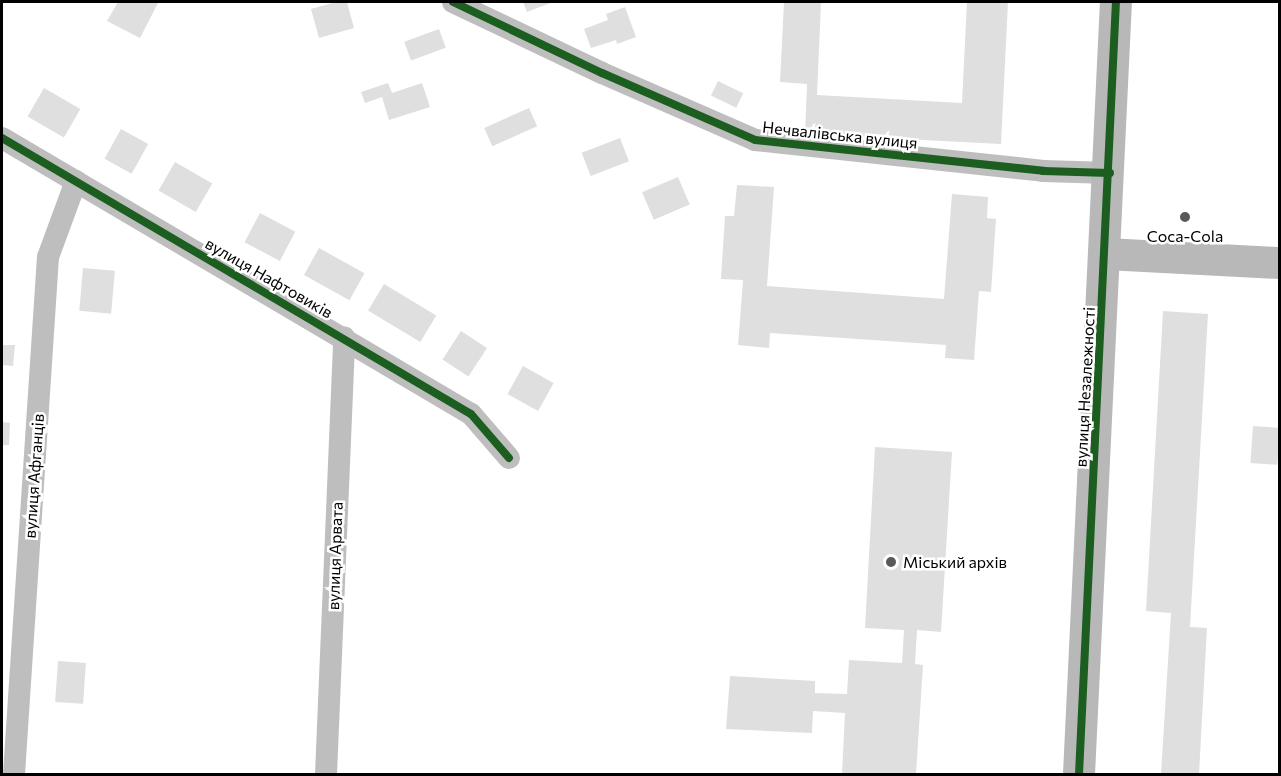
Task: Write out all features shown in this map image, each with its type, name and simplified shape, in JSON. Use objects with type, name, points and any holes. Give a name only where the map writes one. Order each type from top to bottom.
[{"type":"street","name":"Нечвалівська вулиця","points":[[453,2],[602,73],[755,140],[1042,171],[1110,172]]},
{"type":"street","name":"вулиця Незалежності","points":[[1079,774],[1110,172],[1116,2]]},
{"type":"street","name":"вулиця Нафтовиків","points":[[2,138],[471,414],[509,458]]},
{"type":"street","name":"вулиця Афганців","points":[[14,774],[48,257],[75,181]]},
{"type":"street","points":[[1106,254],[1280,263]]},
{"type":"street","name":"вулиця Арвата","points":[[326,774],[344,338]]},
{"type":"building","points":[[118,2],[158,3],[140,38],[107,21]]},
{"type":"building","points":[[336,2],[347,2],[354,28],[319,38],[311,9]]},
{"type":"building","points":[[523,2],[553,2],[527,12]]},
{"type":"building","points":[[784,2],[821,2],[817,95],[962,103],[967,2],[1008,2],[1001,144],[805,134],[807,84],[780,82]]},
{"type":"building","points":[[625,7],[636,37],[617,44],[616,40],[591,48],[584,29],[608,20],[606,14]]},
{"type":"building","points":[[439,29],[446,48],[411,60],[404,42]]},
{"type":"building","points":[[718,81],[743,93],[736,108],[711,95]]},
{"type":"building","points":[[388,83],[392,93],[422,83],[430,107],[389,120],[382,97],[365,103],[361,92]]},
{"type":"building","points":[[44,88],[80,109],[64,138],[28,117]]},
{"type":"building","points":[[529,108],[537,126],[492,146],[484,128]]},
{"type":"building","points":[[121,129],[148,144],[132,174],[105,159]]},
{"type":"building","points":[[620,138],[629,161],[591,176],[582,153]]},
{"type":"building","points":[[175,162],[212,184],[196,212],[158,191]]},
{"type":"building","points":[[678,177],[690,205],[654,220],[642,192]]},
{"type":"building","points":[[737,185],[774,187],[767,286],[944,299],[952,194],[988,197],[987,218],[996,219],[991,292],[979,291],[974,360],[945,358],[946,345],[770,333],[769,348],[738,345],[743,280],[721,279],[725,216],[734,216]]},
{"type":"building","points":[[260,213],[295,232],[280,261],[245,242]]},
{"type":"building","points":[[319,248],[364,273],[349,300],[304,275]]},
{"type":"building","points":[[83,268],[115,271],[111,314],[79,311]]},
{"type":"building","points":[[384,284],[436,315],[420,342],[368,311]]},
{"type":"building","points":[[1163,311],[1208,314],[1190,627],[1207,628],[1199,774],[1161,774],[1171,613],[1146,611]]},
{"type":"building","points":[[461,331],[487,348],[468,376],[442,360]]},
{"type":"building","points":[[2,345],[15,345],[13,366],[2,365]]},
{"type":"building","points":[[523,366],[554,383],[538,411],[507,394]]},
{"type":"building","points":[[2,422],[10,423],[9,445],[2,445]]},
{"type":"building","points":[[1253,426],[1280,428],[1277,465],[1250,463]]},
{"type":"building","points":[[875,447],[952,452],[941,632],[917,630],[915,664],[923,665],[916,774],[842,774],[845,713],[813,711],[812,733],[726,729],[730,676],[815,681],[815,693],[847,694],[849,660],[902,663],[904,630],[865,628]]},
{"type":"building","points":[[58,661],[86,663],[83,704],[55,702]]},
{"type":"cycle path","points":[[453,2],[602,73],[755,140],[1043,171],[1110,173]]},
{"type":"cycle path","points":[[1079,774],[1116,2]]},
{"type":"cycle path","points":[[2,138],[471,414],[509,458]]},
{"type":"place","name":"Coca-Cola","points":[[1185,217]]},
{"type":"place","name":"Міський архів","points":[[891,562]]}]
